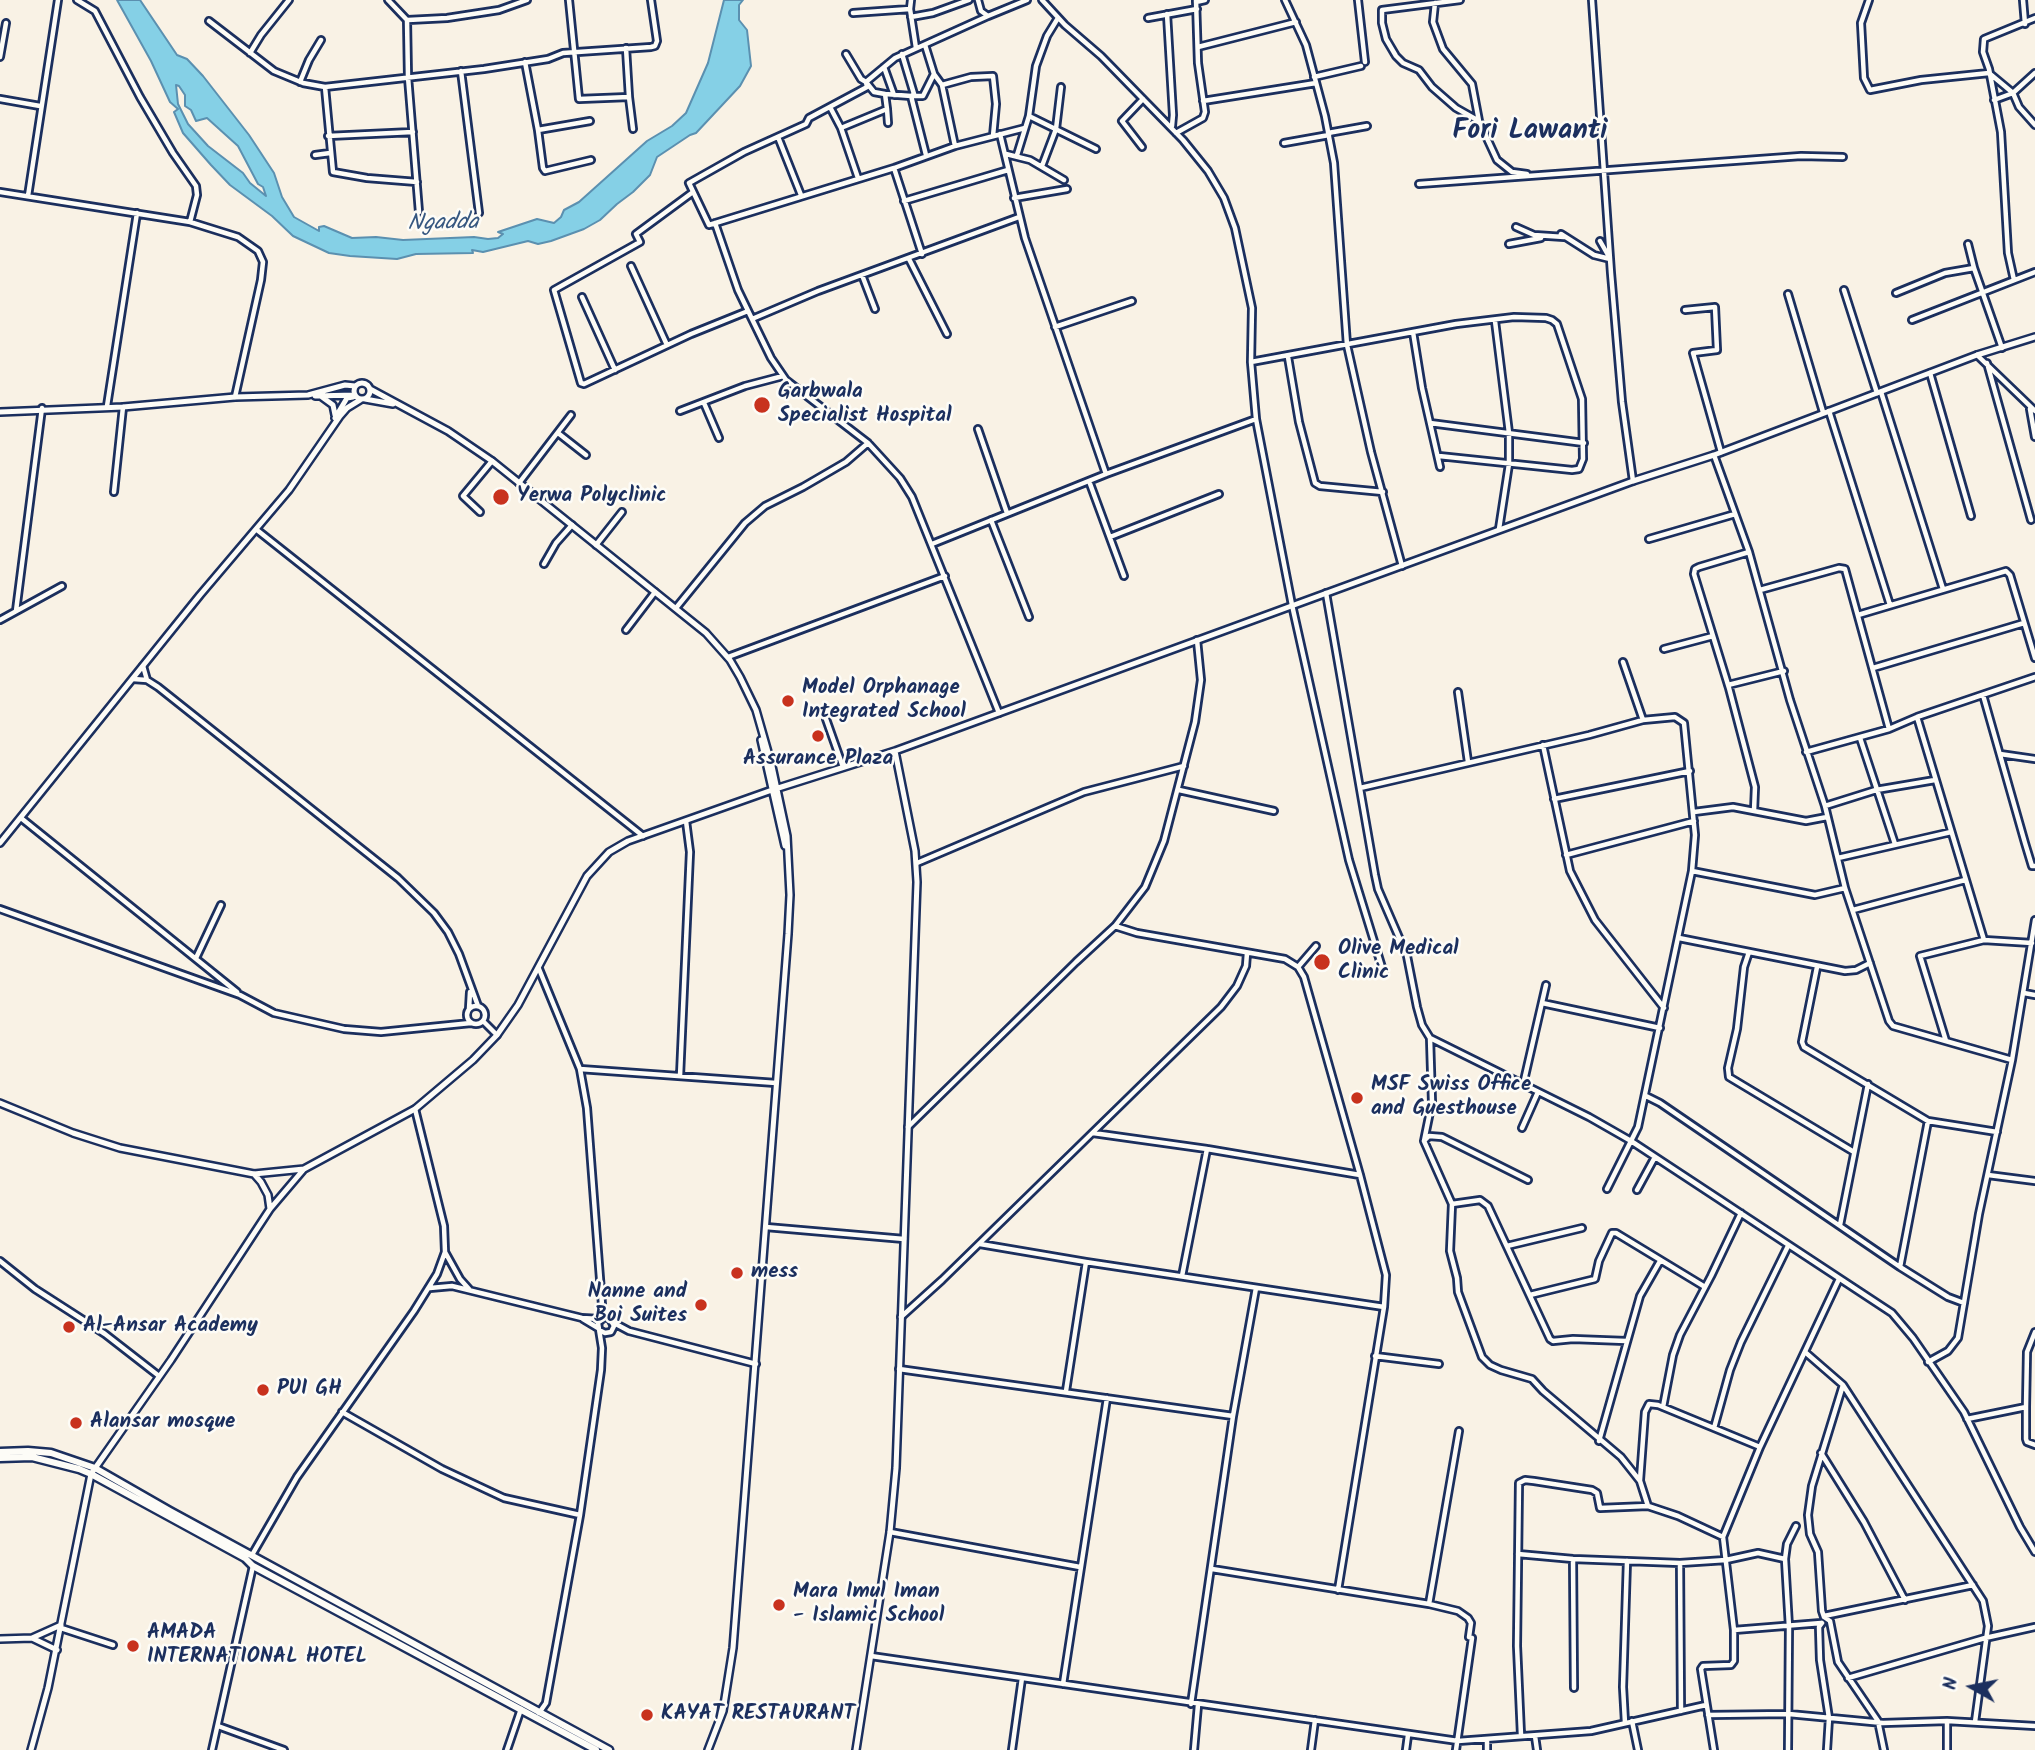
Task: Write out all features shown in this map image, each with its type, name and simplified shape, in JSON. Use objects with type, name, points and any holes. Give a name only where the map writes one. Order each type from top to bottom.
[{"type":"main road","points":[[2,1450],[51,1453],[93,1471],[609,1750]]},
{"type":"main road","points":[[0,1458],[32,1457],[93,1471],[245,1558],[253,1566],[596,1750]]},
{"type":"street","points":[[28,196],[58,0]]},
{"type":"street","points":[[77,0],[95,11],[140,97],[196,186],[197,195],[190,222]]},
{"type":"street","points":[[250,53],[289,0]]},
{"type":"street","points":[[388,0],[407,20],[408,77],[419,212]]},
{"type":"street","points":[[407,20],[499,10],[527,0]]},
{"type":"street","points":[[569,0],[579,99],[629,97]]},
{"type":"street","points":[[209,21],[274,71],[300,82],[325,87],[525,62],[573,52],[655,46],[657,35],[651,0]]},
{"type":"street","points":[[911,0],[916,48]]},
{"type":"street","points":[[911,17],[933,13],[969,0]]},
{"type":"street","points":[[978,0],[981,11],[988,16]]},
{"type":"street","points":[[866,82],[902,54],[1027,0]]},
{"type":"street","points":[[1042,0],[1171,127],[1208,171],[1224,198],[1235,228],[1252,308],[1251,362],[1256,419],[1292,605],[1349,860],[1384,974]]},
{"type":"street","points":[[1176,133],[1203,118],[1205,112],[1196,1],[1206,0]]},
{"type":"street","points":[[1285,0],[1306,45],[1329,134],[1334,163],[1347,345],[1371,452],[1402,565]]},
{"type":"street","points":[[1203,101],[1315,80],[1363,64],[1357,0]]},
{"type":"street","points":[[1460,0],[1382,10],[1385,39],[1403,63],[1419,70],[1456,108],[1479,121]]},
{"type":"street","points":[[1592,0],[1622,402],[1633,481]]},
{"type":"street","points":[[1869,0],[1861,23],[1864,78],[1870,90],[1921,80],[1989,73],[2012,93],[2019,107],[2035,125]]},
{"type":"street","points":[[2023,0],[2025,24]]},
{"type":"street","points":[[1435,3],[1433,22],[1443,49],[1472,84],[1479,121],[1497,160],[1512,172],[1538,176]]},
{"type":"street","points":[[853,13],[910,9]]},
{"type":"street","points":[[1148,18],[1197,9]]},
{"type":"street","points":[[1167,14],[1173,115],[1171,127]]},
{"type":"street","points":[[1017,155],[1029,116],[1036,66],[1047,36],[1058,18]]},
{"type":"street","points":[[2014,280],[2008,253],[2001,132],[1983,52],[1984,39],[2035,18]]},
{"type":"street","points":[[1198,47],[1296,22]]},
{"type":"street","points":[[0,57],[6,23]]},
{"type":"street","points":[[300,82],[321,40]]},
{"type":"street","points":[[925,45],[934,74],[942,85],[955,146]]},
{"type":"street","points":[[626,48],[633,129]]},
{"type":"street","points":[[846,54],[861,79],[874,92],[923,96],[934,74]]},
{"type":"street","points":[[902,54],[914,94],[911,96],[926,155]]},
{"type":"street","points":[[525,62],[545,171],[591,160]]},
{"type":"street","points":[[884,66],[894,95]]},
{"type":"street","points":[[461,71],[479,213]]},
{"type":"street","points":[[1994,100],[2012,93],[2035,73]]},
{"type":"street","points":[[942,85],[971,77],[993,76],[996,104],[993,136]]},
{"type":"street","points":[[866,82],[867,87],[809,118],[809,122],[803,126],[744,152],[691,181],[689,183],[709,225],[894,168],[955,146],[1025,128]]},
{"type":"street","points":[[325,87],[331,170],[367,178],[417,182]]},
{"type":"street","points":[[1042,166],[1056,128],[1061,87]]},
{"type":"street","points":[[885,94],[888,123]]},
{"type":"street","points":[[0,99],[40,106]]},
{"type":"street","points":[[1142,148],[1122,121],[1143,99]]},
{"type":"street","points":[[830,107],[841,128],[858,178]]},
{"type":"street","points":[[841,128],[887,109]]},
{"type":"street","points":[[1029,116],[1096,149]]},
{"type":"street","points":[[538,130],[590,121]]},
{"type":"street","points":[[1284,143],[1367,126]]},
{"type":"street","points":[[328,136],[413,132]]},
{"type":"street","points":[[1000,134],[1019,217],[1106,474]]},
{"type":"street","points":[[778,137],[801,195]]},
{"type":"street","points":[[315,155],[330,153]]},
{"type":"street","points":[[1006,154],[1017,155],[1042,166],[1064,180]]},
{"type":"street","points":[[1419,184],[1801,156],[1843,157]]},
{"type":"street","points":[[894,168],[922,254]]},
{"type":"street","points":[[904,201],[1009,170]]},
{"type":"street","points":[[1014,198],[1067,189]]},
{"type":"street","points":[[0,192],[190,222],[238,237],[258,251],[262,256],[261,280],[235,397]]},
{"type":"street","points":[[693,192],[636,234],[640,242],[554,290],[582,383],[748,311]]},
{"type":"street","points":[[107,406],[137,213]]},
{"type":"street","points":[[752,319],[1019,217]]},
{"type":"street","points":[[715,223],[738,290],[783,376],[868,443],[900,478],[912,498],[999,713]]},
{"type":"street","points":[[1516,228],[1525,233],[1549,237]]},
{"type":"street","points":[[1509,244],[1563,236],[1594,255],[1610,259]]},
{"type":"street","points":[[1600,241],[1610,259]]},
{"type":"street","points":[[1968,244],[2002,348]]},
{"type":"street","points":[[909,259],[947,334]]},
{"type":"street","points":[[631,265],[667,345]]},
{"type":"street","points":[[1896,293],[1945,273],[1974,268]]},
{"type":"street","points":[[1912,320],[2035,272]]},
{"type":"street","points":[[862,275],[874,309]]},
{"type":"street","points":[[1844,290],[1943,589]]},
{"type":"street","points":[[1788,294],[1890,605]]},
{"type":"street","points":[[582,297],[615,370]]},
{"type":"street","points":[[1055,327],[1132,301]]},
{"type":"street","points":[[1685,310],[1715,307],[1717,350],[1693,353],[1721,452]]},
{"type":"street","points":[[1251,362],[1457,324],[1514,317],[1546,317],[1557,324],[1582,399],[1584,443],[1579,469],[1439,456]]},
{"type":"street","points":[[1495,321],[1509,433],[1509,464],[1499,529]]},
{"type":"street","points":[[1413,332],[1440,467]]},
{"type":"street","points":[[32,1750],[57,1650],[93,1471],[270,1209],[304,1169],[415,1109],[460,1073],[497,1035],[539,969],[582,885],[609,852],[643,836],[775,789],[895,751],[1499,529],[1714,455],[1977,355],[2035,337]]},
{"type":"street","points":[[1977,355],[2033,410],[2035,438]]},
{"type":"street","points":[[1288,357],[1299,422],[1315,483],[1320,486],[1383,492]]},
{"type":"street","points":[[1987,363],[2031,520]]},
{"type":"street","points":[[1930,373],[1971,516]]},
{"type":"street","points":[[680,411],[745,386],[783,376]]},
{"type":"street","points":[[308,395],[363,383],[448,431],[492,461],[706,633],[729,657],[756,710],[787,836],[789,908],[733,1648],[723,1711],[708,1750]]},
{"type":"street","points":[[355,386],[359,397]]},
{"type":"street","points":[[333,428],[347,398],[370,395],[370,389]]},
{"type":"street","points":[[0,412],[308,395],[359,397],[401,405]]},
{"type":"street","points":[[322,397],[333,405],[335,419]]},
{"type":"street","points":[[0,843],[200,594],[257,530],[347,408],[359,397]]},
{"type":"street","points":[[704,403],[719,438]]},
{"type":"street","points":[[114,492],[124,407]]},
{"type":"street","points":[[16,611],[42,408]]},
{"type":"street","points":[[519,483],[571,415]]},
{"type":"street","points":[[932,544],[1106,474],[1256,419]]},
{"type":"street","points":[[1430,423],[1584,443]]},
{"type":"street","points":[[978,429],[1007,513]]},
{"type":"street","points":[[558,433],[586,455]]},
{"type":"street","points":[[676,608],[745,523],[765,506],[846,461],[868,443]]},
{"type":"street","points":[[1714,455],[1749,552],[1790,700],[1825,806],[1846,888],[1889,1021],[1893,1026],[2012,1060]]},
{"type":"street","points":[[480,512],[463,496],[492,461]]},
{"type":"street","points":[[1089,481],[1124,576]]},
{"type":"street","points":[[1110,537],[1219,494]]},
{"type":"street","points":[[596,545],[622,512]]},
{"type":"street","points":[[1649,539],[1735,514]]},
{"type":"street","points":[[991,520],[1029,617]]},
{"type":"street","points":[[544,564],[556,543],[572,525]]},
{"type":"street","points":[[257,530],[643,836]]},
{"type":"street","points":[[1749,552],[1695,569],[1694,574],[1728,685],[1755,787],[1754,811]]},
{"type":"street","points":[[1760,590],[1839,568],[1845,569],[1889,729]]},
{"type":"street","points":[[1858,615],[2006,571],[2010,575],[2035,658]]},
{"type":"street","points":[[729,657],[945,576]]},
{"type":"street","points":[[0,621],[62,586]]},
{"type":"street","points":[[626,630],[655,592]]},
{"type":"street","points":[[1326,593],[1378,889],[1407,956],[1422,1025],[1430,1038],[1432,1102],[1424,1141],[1452,1203],[1450,1251],[1458,1292],[1482,1357],[1501,1370],[1532,1379],[1599,1441],[1621,1457],[1640,1481],[1648,1506]]},
{"type":"street","points":[[1873,668],[2024,622]]},
{"type":"street","points":[[1664,649],[1713,636]]},
{"type":"street","points":[[908,1127],[1115,926],[1145,887],[1164,841],[1195,722],[1200,680],[1198,640]]},
{"type":"street","points":[[1623,662],[1643,720]]},
{"type":"street","points":[[143,666],[147,680]]},
{"type":"street","points":[[1728,685],[1784,671]]},
{"type":"street","points":[[1807,752],[1889,729],[2035,677]]},
{"type":"street","points":[[0,909],[240,995],[274,1013],[344,1029],[400,1032],[454,1023],[478,1024],[483,1021],[485,1012],[478,1006],[448,932],[406,886],[147,680],[133,679]]},
{"type":"street","points":[[1458,692],[1468,762]]},
{"type":"street","points":[[1983,695],[2025,843],[2032,866],[2035,866]]},
{"type":"street","points":[[1359,788],[1643,720],[1675,717],[1684,723],[1694,812],[1692,871],[1638,1127],[1607,1189]]},
{"type":"street","points":[[1917,717],[1984,940]]},
{"type":"street","points":[[826,719],[843,767]]},
{"type":"street","points":[[1860,738],[1895,844]]},
{"type":"street","points":[[1543,745],[1570,872],[1595,919],[1664,1009]]},
{"type":"street","points":[[856,1750],[890,1532],[896,1468],[917,863],[895,751]]},
{"type":"street","points":[[2000,754],[2035,759]]},
{"type":"street","points":[[917,863],[1084,792],[1184,766]]},
{"type":"street","points":[[1554,799],[1690,771]]},
{"type":"street","points":[[1825,806],[1876,790],[1935,780]]},
{"type":"street","points":[[1179,790],[1274,811]]},
{"type":"street","points":[[1694,812],[1733,807],[1806,821],[1828,817]]},
{"type":"street","points":[[21,818],[240,995]]},
{"type":"street","points":[[680,1076],[690,852],[686,821]]},
{"type":"street","points":[[1566,855],[1694,821]]},
{"type":"street","points":[[1838,858],[1951,832]]},
{"type":"street","points":[[1692,871],[1815,895],[1846,888]]},
{"type":"street","points":[[1853,910],[1965,880]]},
{"type":"street","points":[[196,958],[221,905]]},
{"type":"street","points":[[1928,1363],[1948,1352],[1958,1338],[2012,1060],[2035,920]]},
{"type":"street","points":[[1115,926],[1137,933],[1285,960],[1298,967],[1304,977],[1386,1275],[1384,1307],[1338,1590]]},
{"type":"street","points":[[1679,938],[1845,971],[1856,970],[1870,963]]},
{"type":"street","points":[[1946,1042],[1920,956],[1984,940],[2032,943]]},
{"type":"street","points":[[1298,967],[1316,946]]},
{"type":"street","points":[[1749,952],[1744,967],[1728,1077],[1854,1152]]},
{"type":"street","points":[[900,1318],[1221,1007],[1237,986],[1246,966],[1247,953]]},
{"type":"street","points":[[1817,967],[1802,1042],[1804,1047],[1928,1121],[1997,1132]]},
{"type":"street","points":[[539,969],[580,1069],[587,1108],[603,1301],[599,1330],[603,1348]]},
{"type":"street","points":[[1523,1085],[1546,985]]},
{"type":"street","points":[[471,987],[468,1012],[471,1023]]},
{"type":"street","points":[[2024,993],[2035,995]]},
{"type":"street","points":[[1542,1003],[1660,1028]]},
{"type":"street","points":[[454,1023],[478,1006]]},
{"type":"street","points":[[483,1021],[497,1035]]},
{"type":"street","points":[[1430,1038],[1589,1116],[1892,1313],[1913,1338],[1967,1419],[2035,1552]]},
{"type":"street","points":[[580,1069],[776,1083]]},
{"type":"street","points":[[1840,1225],[1868,1084]]},
{"type":"street","points":[[1522,1128],[1538,1092]]},
{"type":"street","points":[[1646,1096],[1900,1268],[1948,1297],[1964,1303]]},
{"type":"street","points":[[0,1103],[95,1141],[254,1174],[304,1169]]},
{"type":"street","points":[[252,1555],[297,1477],[429,1288],[444,1252],[444,1226],[415,1109]]},
{"type":"street","points":[[1900,1268],[1928,1121]]},
{"type":"street","points":[[1092,1133],[1360,1175]]},
{"type":"street","points":[[1424,1141],[1429,1136],[1442,1137],[1528,1181]]},
{"type":"street","points":[[1182,1276],[1207,1149]]},
{"type":"street","points":[[1637,1190],[1655,1157]]},
{"type":"street","points":[[254,1174],[268,1195],[270,1209]]},
{"type":"street","points":[[1988,1175],[2035,1181]]},
{"type":"street","points":[[1452,1203],[1480,1200],[1485,1202],[1550,1339],[1626,1341]]},
{"type":"street","points":[[1663,1407],[1673,1355],[1680,1335],[1741,1213]]},
{"type":"street","points":[[766,1227],[904,1239]]},
{"type":"street","points":[[1507,1246],[1582,1228]]},
{"type":"street","points":[[1530,1295],[1595,1279],[1599,1261],[1612,1233],[1705,1287]]},
{"type":"street","points":[[979,1243],[1384,1307]]},
{"type":"street","points":[[1714,1428],[1730,1370],[1741,1342],[1788,1246]]},
{"type":"street","points":[[444,1252],[470,1290]]},
{"type":"street","points":[[0,1261],[35,1289],[105,1335],[159,1376]]},
{"type":"street","points":[[1599,1441],[1640,1296],[1660,1261]]},
{"type":"street","points":[[1066,1391],[1086,1262]]},
{"type":"street","points":[[1714,1750],[1701,1669],[1731,1665],[1734,1661],[1734,1630],[1723,1537],[1760,1447],[1839,1279]]},
{"type":"street","points":[[429,1288],[441,1286],[470,1290],[582,1318],[610,1317]]},
{"type":"street","points":[[1191,1704],[1233,1416],[1256,1288]]},
{"type":"street","points":[[603,1301],[614,1323],[629,1331],[756,1364]]},
{"type":"street","points":[[582,1318],[599,1330],[629,1331]]},
{"type":"street","points":[[539,1713],[546,1703],[580,1515],[603,1348],[614,1323]]},
{"type":"street","points":[[2035,1332],[2027,1352],[2026,1407],[2026,1438],[2027,1442],[2035,1445]]},
{"type":"street","points":[[1805,1352],[1843,1385],[1983,1601],[1988,1626],[1975,1722]]},
{"type":"street","points":[[1375,1356],[1439,1364]]},
{"type":"street","points":[[898,1369],[1233,1416]]},
{"type":"street","points":[[1827,1750],[1829,1718],[1821,1676],[1819,1627],[1823,1620],[1818,1552],[1810,1534],[1808,1516],[1812,1486],[1843,1385]]},
{"type":"street","points":[[1063,1684],[1107,1398]]},
{"type":"street","points":[[1640,1481],[1649,1404],[1663,1407],[1760,1447]]},
{"type":"street","points":[[1967,1419],[2026,1407]]},
{"type":"street","points":[[342,1412],[442,1469],[504,1498],[580,1515]]},
{"type":"street","points":[[1429,1604],[1459,1431]]},
{"type":"street","points":[[1821,1453],[1864,1522],[1905,1600]]},
{"type":"street","points":[[1521,1735],[1517,1646],[1519,1483],[1525,1480],[1592,1490],[1597,1493],[1600,1508],[1648,1506],[1678,1516],[1723,1537]]},
{"type":"street","points":[[1788,1750],[1789,1627],[1785,1559],[1787,1544],[1796,1526]]},
{"type":"street","points":[[890,1532],[1080,1567]]},
{"type":"street","points":[[1518,1555],[1680,1563],[1726,1560],[1758,1553],[1785,1559]]},
{"type":"street","points":[[1573,1559],[1574,1688]]},
{"type":"street","points":[[1625,1723],[1623,1686],[1628,1561]]},
{"type":"street","points":[[1680,1563],[1681,1711]]},
{"type":"street","points":[[212,1750],[253,1566]]},
{"type":"street","points":[[1212,1569],[1458,1611],[1471,1623],[1469,1637],[1472,1638],[1456,1750]]},
{"type":"street","points":[[1734,1630],[1789,1627],[1974,1585]]},
{"type":"street","points":[[1823,1620],[1830,1621],[1838,1662],[1878,1721],[1884,1750]]},
{"type":"street","points":[[0,1639],[32,1638],[61,1627],[113,1644]]},
{"type":"street","points":[[1848,1678],[1985,1638],[2035,1627]]},
{"type":"street","points":[[32,1638],[57,1650]]},
{"type":"street","points":[[871,1656],[1458,1741],[1591,1731],[1706,1705]]},
{"type":"street","points":[[1012,1750],[1022,1678]]},
{"type":"street","points":[[1194,1750],[1198,1705]]},
{"type":"street","points":[[507,1750],[521,1709]]},
{"type":"street","points":[[1708,1715],[1789,1714],[1878,1721],[1947,1721],[2035,1726]]},
{"type":"street","points":[[1311,1750],[1315,1720]]},
{"type":"street","points":[[1632,1721],[1638,1750]]},
{"type":"street","points":[[1947,1721],[1947,1750]]},
{"type":"street","points":[[218,1726],[284,1750]]},
{"type":"street","points":[[1406,1750],[1408,1735]]},
{"type":"street","points":[[1535,1736],[1537,1750]]},
{"type":"street","points":[[1486,1739],[1487,1750]]},
{"type":"water","points":[[117,0],[140,0],[177,55],[187,59],[203,76],[249,135],[274,173],[282,197],[294,217],[319,231],[319,227],[324,226],[352,238],[403,240],[498,238],[503,234],[498,232],[537,219],[554,223],[564,210],[579,202],[647,141],[672,126],[686,113],[708,63],[724,0],[743,0],[739,5],[739,20],[747,30],[751,66],[740,86],[696,133],[657,157],[650,175],[633,192],[600,220],[584,229],[538,244],[528,241],[483,252],[472,250],[473,253],[416,254],[397,259],[329,253],[293,236],[272,216],[230,185],[183,133],[174,112],[178,109],[170,102]],"holes":[[[176,85],[185,95],[185,106],[191,110],[196,121],[207,118],[238,146],[266,196],[250,183],[243,173],[208,146],[188,124],[178,104]]]},
{"type":"place","name":"Garbwala Specialist Hospital","points":[[762,405]]},
{"type":"place","name":"Yerwa Polyclinic","points":[[501,497]]},
{"type":"place","name":"Model Orphanage Integrated School","points":[[788,701]]},
{"type":"place","name":"Assurance Plaza","points":[[818,736]]},
{"type":"place","name":"Olive Medical Clinic","points":[[1322,962]]},
{"type":"place","name":"MSF Swiss Office and Guesthouse","points":[[1357,1098]]},
{"type":"place","name":"mess","points":[[737,1273]]},
{"type":"place","name":"Nanne and Boi Suites","points":[[701,1305]]},
{"type":"place","name":"Al-Ansar Academy","points":[[69,1327]]},
{"type":"place","name":"PUI GH","points":[[263,1390]]},
{"type":"place","name":"Alansar mosque","points":[[76,1423]]},
{"type":"place","name":"Mara Imul Iman - Islamic School","points":[[779,1605]]},
{"type":"place","name":"AMADA INTERNATIONAL HOTEL","points":[[133,1646]]},
{"type":"place","name":"KAYAT RESTAURANT","points":[[647,1715]]},
{"type":"district","name":"Fori Lawanti","points":[[1530,133]]},
{"type":"water label","name":"Ngadda","points":[[443,225]]}]
